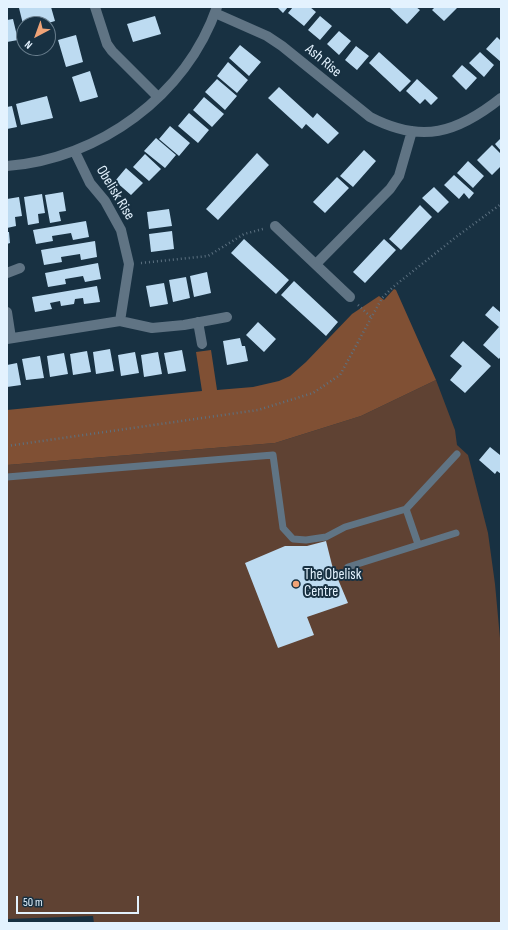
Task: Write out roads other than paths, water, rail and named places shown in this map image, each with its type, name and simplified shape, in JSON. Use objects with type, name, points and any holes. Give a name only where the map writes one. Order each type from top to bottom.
[{"type":"street","points":[[95,7],[107,44],[112,52],[158,97]]},
{"type":"street","points":[[7,166],[38,161],[75,152],[117,131],[158,97],[194,53],[216,10]]},
{"type":"street","name":"Ash Rise","points":[[216,10],[267,36],[282,46],[370,117],[386,125],[412,131],[444,130],[464,123],[483,113],[501,98]]},
{"type":"street","points":[[316,264],[390,189],[399,176],[412,131]]},
{"type":"street","name":"Obelisk Rise","points":[[75,152],[90,183],[104,201],[121,230],[129,264],[120,321]]},
{"type":"street","points":[[275,226],[350,297]]},
{"type":"street","points":[[7,273],[20,268]]},
{"type":"street","points":[[7,312],[9,338],[120,321],[152,328],[227,317]]},
{"type":"street","points":[[198,322],[202,344]]},
{"type":"lane","points":[[7,478],[273,455],[283,528],[293,539],[306,540],[326,537],[345,527],[406,509],[457,454]]},
{"type":"lane","points":[[406,509],[418,544]]},
{"type":"lane","points":[[348,567],[456,533]]},
{"type":"place","name":"The Obelisk Centre","points":[[296,584]]}]
